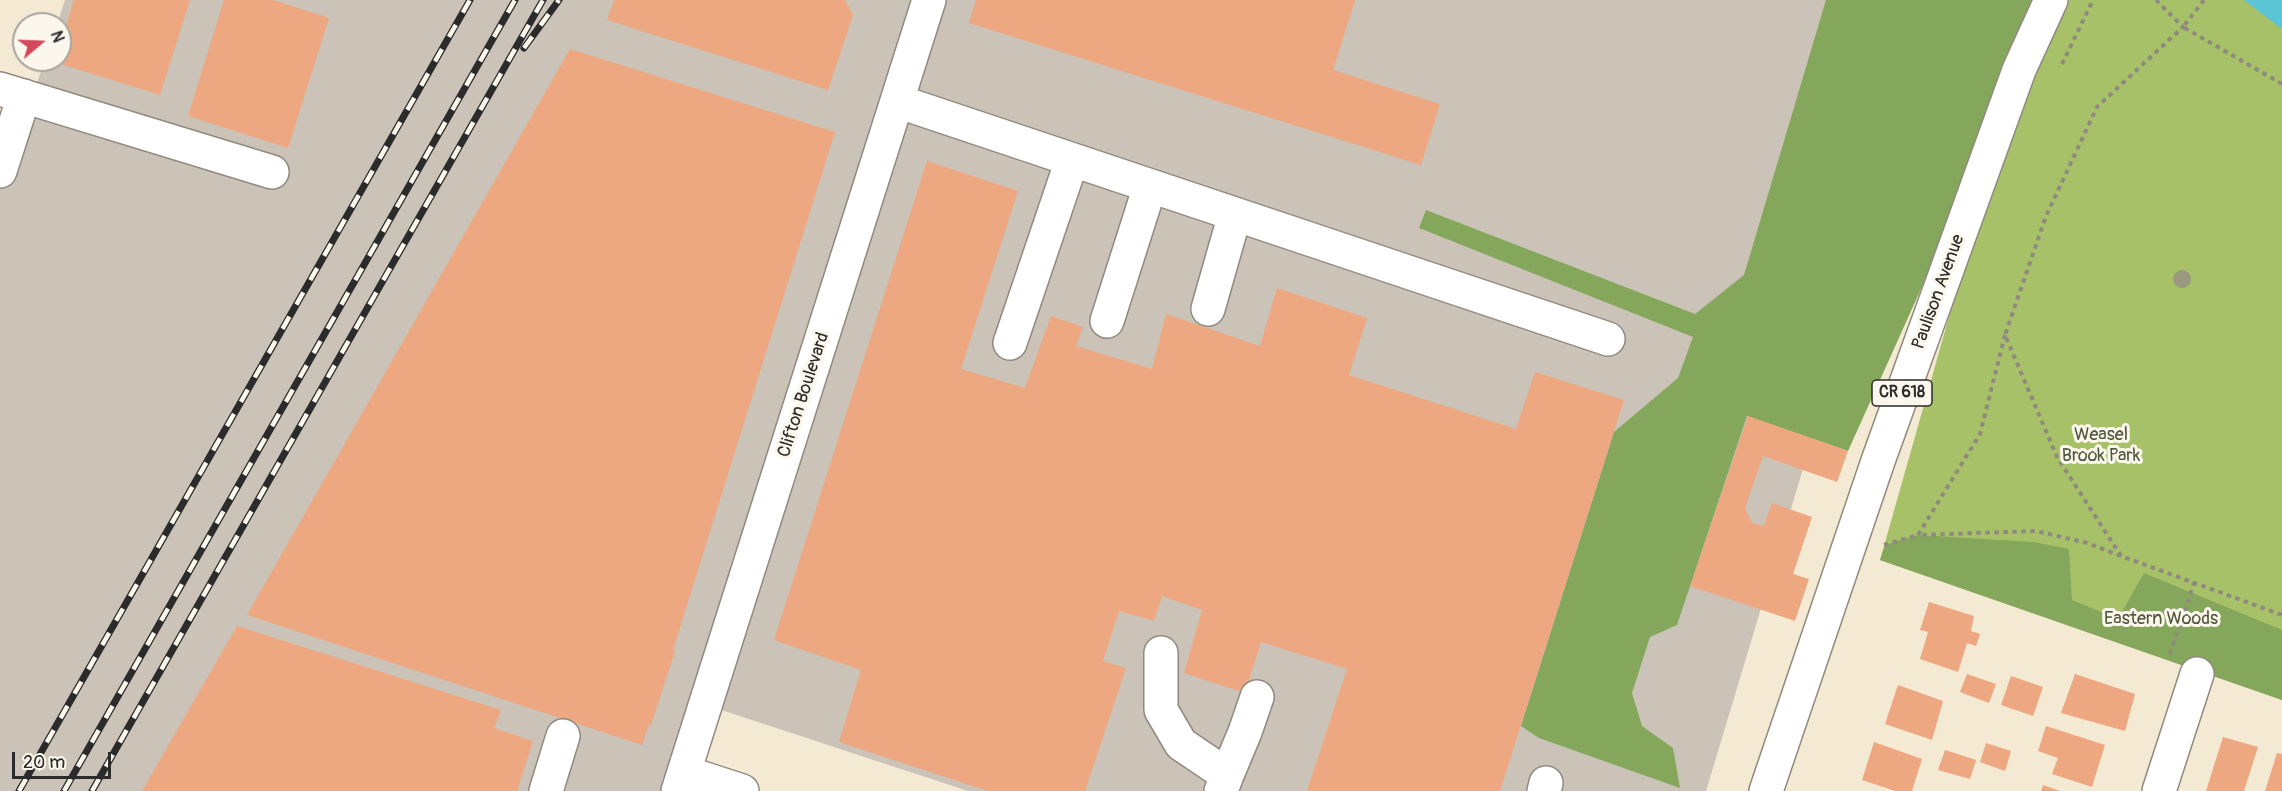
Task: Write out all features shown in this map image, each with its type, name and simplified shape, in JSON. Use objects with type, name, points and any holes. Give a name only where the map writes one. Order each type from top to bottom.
[{"type":"street","name":"Clifton Boulevard","points":[[681,782],[929,0]]},
{"type":"street","name":"Paulison Avenue","points":[[1766,791],[1878,461],[2015,81],[2051,0]]},
{"type":"street","points":[[0,171],[12,92],[272,172]]},
{"type":"street","points":[[897,101],[1608,339]]},
{"type":"street","points":[[1010,343],[1072,160]]},
{"type":"street","points":[[1107,321],[1150,186]]},
{"type":"street","points":[[1208,309],[1235,214]]},
{"type":"street","points":[[1161,653],[1161,710],[1181,744],[1224,783],[1257,697]]},
{"type":"street","points":[[2159,791],[2197,674]]},
{"type":"street","points":[[546,791],[563,736]]},
{"type":"street","points":[[681,782],[742,791]]},
{"type":"path","points":[[2059,69],[2093,0]]},
{"type":"path","points":[[2156,0],[2183,27],[2282,84]]},
{"type":"path","points":[[2204,0],[2183,27],[2097,107],[2046,216],[2005,335],[1980,434],[1918,535],[2036,531],[2087,543],[2282,615]]},
{"type":"path","points":[[2005,335],[2057,457],[2121,556]]},
{"type":"path","points":[[1885,545],[1889,534]]},
{"type":"path","points":[[2168,660],[2194,583]]},
{"type":"shaded area","points":[[65,0],[1967,0],[1812,439],[1706,791],[968,791],[697,702],[670,791],[0,791],[0,123],[21,129],[41,72],[72,72],[72,12],[61,12]]},
{"type":"green space","points":[[1826,0],[2051,0],[1848,451],[1747,416],[1677,625],[1650,637],[1632,693],[1642,726],[1673,748],[1680,788],[1539,738],[1521,726],[1614,432],[1678,378],[1693,337],[1419,228],[1426,210],[1695,314],[1744,275]]},
{"type":"green space","name":"Weasel Brook Park","points":[[2051,0],[2282,0],[2282,700],[1880,560],[2019,70]]},
{"type":"green space","name":"Eastern Woods","points":[[1918,535],[2033,542],[2069,549],[2072,600],[2118,619],[2144,573],[2282,630],[2282,700],[1880,560],[1885,545]]},
{"type":"water","points":[[2244,0],[2282,0],[2282,29]]},
{"type":"building","points":[[74,0],[190,0],[160,95],[72,68],[70,12]]},
{"type":"building","points":[[224,0],[273,0],[329,18],[288,148],[188,116]]},
{"type":"building","points":[[614,0],[845,0],[853,15],[828,90],[607,20]]},
{"type":"building","points":[[976,0],[1355,0],[1333,70],[1440,104],[1421,165],[969,23]]},
{"type":"building","points":[[570,49],[835,132],[673,650],[675,651],[651,725],[649,724],[642,745],[247,615]]},
{"type":"building","points":[[927,161],[1018,191],[961,369],[1025,388],[1051,316],[1083,327],[1076,346],[1152,369],[1166,314],[1260,346],[1277,288],[1367,318],[1349,375],[1516,429],[1535,372],[1624,400],[1500,791],[1307,791],[1347,669],[1261,642],[1245,693],[1184,673],[1202,610],[1162,596],[1154,621],[1119,611],[1103,661],[1126,668],[1085,791],[988,791],[839,742],[861,670],[774,640]]},
{"type":"building","points":[[1748,416],[1848,451],[1837,482],[1763,456],[1745,508],[1752,523],[1764,526],[1772,503],[1812,517],[1793,574],[1809,579],[1795,621],[1690,586]]},
{"type":"building","points":[[1929,602],[1974,616],[1971,631],[1980,634],[1976,646],[1967,643],[1958,672],[1920,659],[1928,632],[1920,630]]},
{"type":"building","points":[[237,626],[501,710],[494,728],[533,741],[517,791],[142,791]]},
{"type":"building","points":[[1967,674],[1996,684],[1989,703],[1960,692]]},
{"type":"building","points":[[2075,674],[2135,694],[2125,731],[2061,713]]},
{"type":"building","points":[[2011,676],[2043,687],[2033,716],[2001,705]]},
{"type":"building","points":[[1898,685],[1943,701],[1932,740],[1885,724]]},
{"type":"building","points":[[2046,726],[2105,745],[2092,787],[2052,774],[2058,758],[2038,751]]},
{"type":"building","points":[[2223,737],[2258,747],[2244,791],[2206,791]]},
{"type":"building","points":[[1874,742],[1922,759],[1912,791],[1895,791],[1862,780]]},
{"type":"building","points":[[1986,743],[2011,751],[2005,771],[1980,762]]},
{"type":"building","points":[[1945,750],[1976,760],[1970,779],[1938,770]]},
{"type":"building","points":[[2277,753],[2282,754],[2282,791],[2265,791]]},
{"type":"building","points":[[2043,785],[2060,791],[2041,791]]},
{"type":"railway","points":[[19,791],[470,0]]},
{"type":"railway","points":[[64,791],[515,0]]},
{"type":"railway","points":[[92,791],[543,0]]},
{"type":"railway","points":[[524,48],[559,0]]}]
